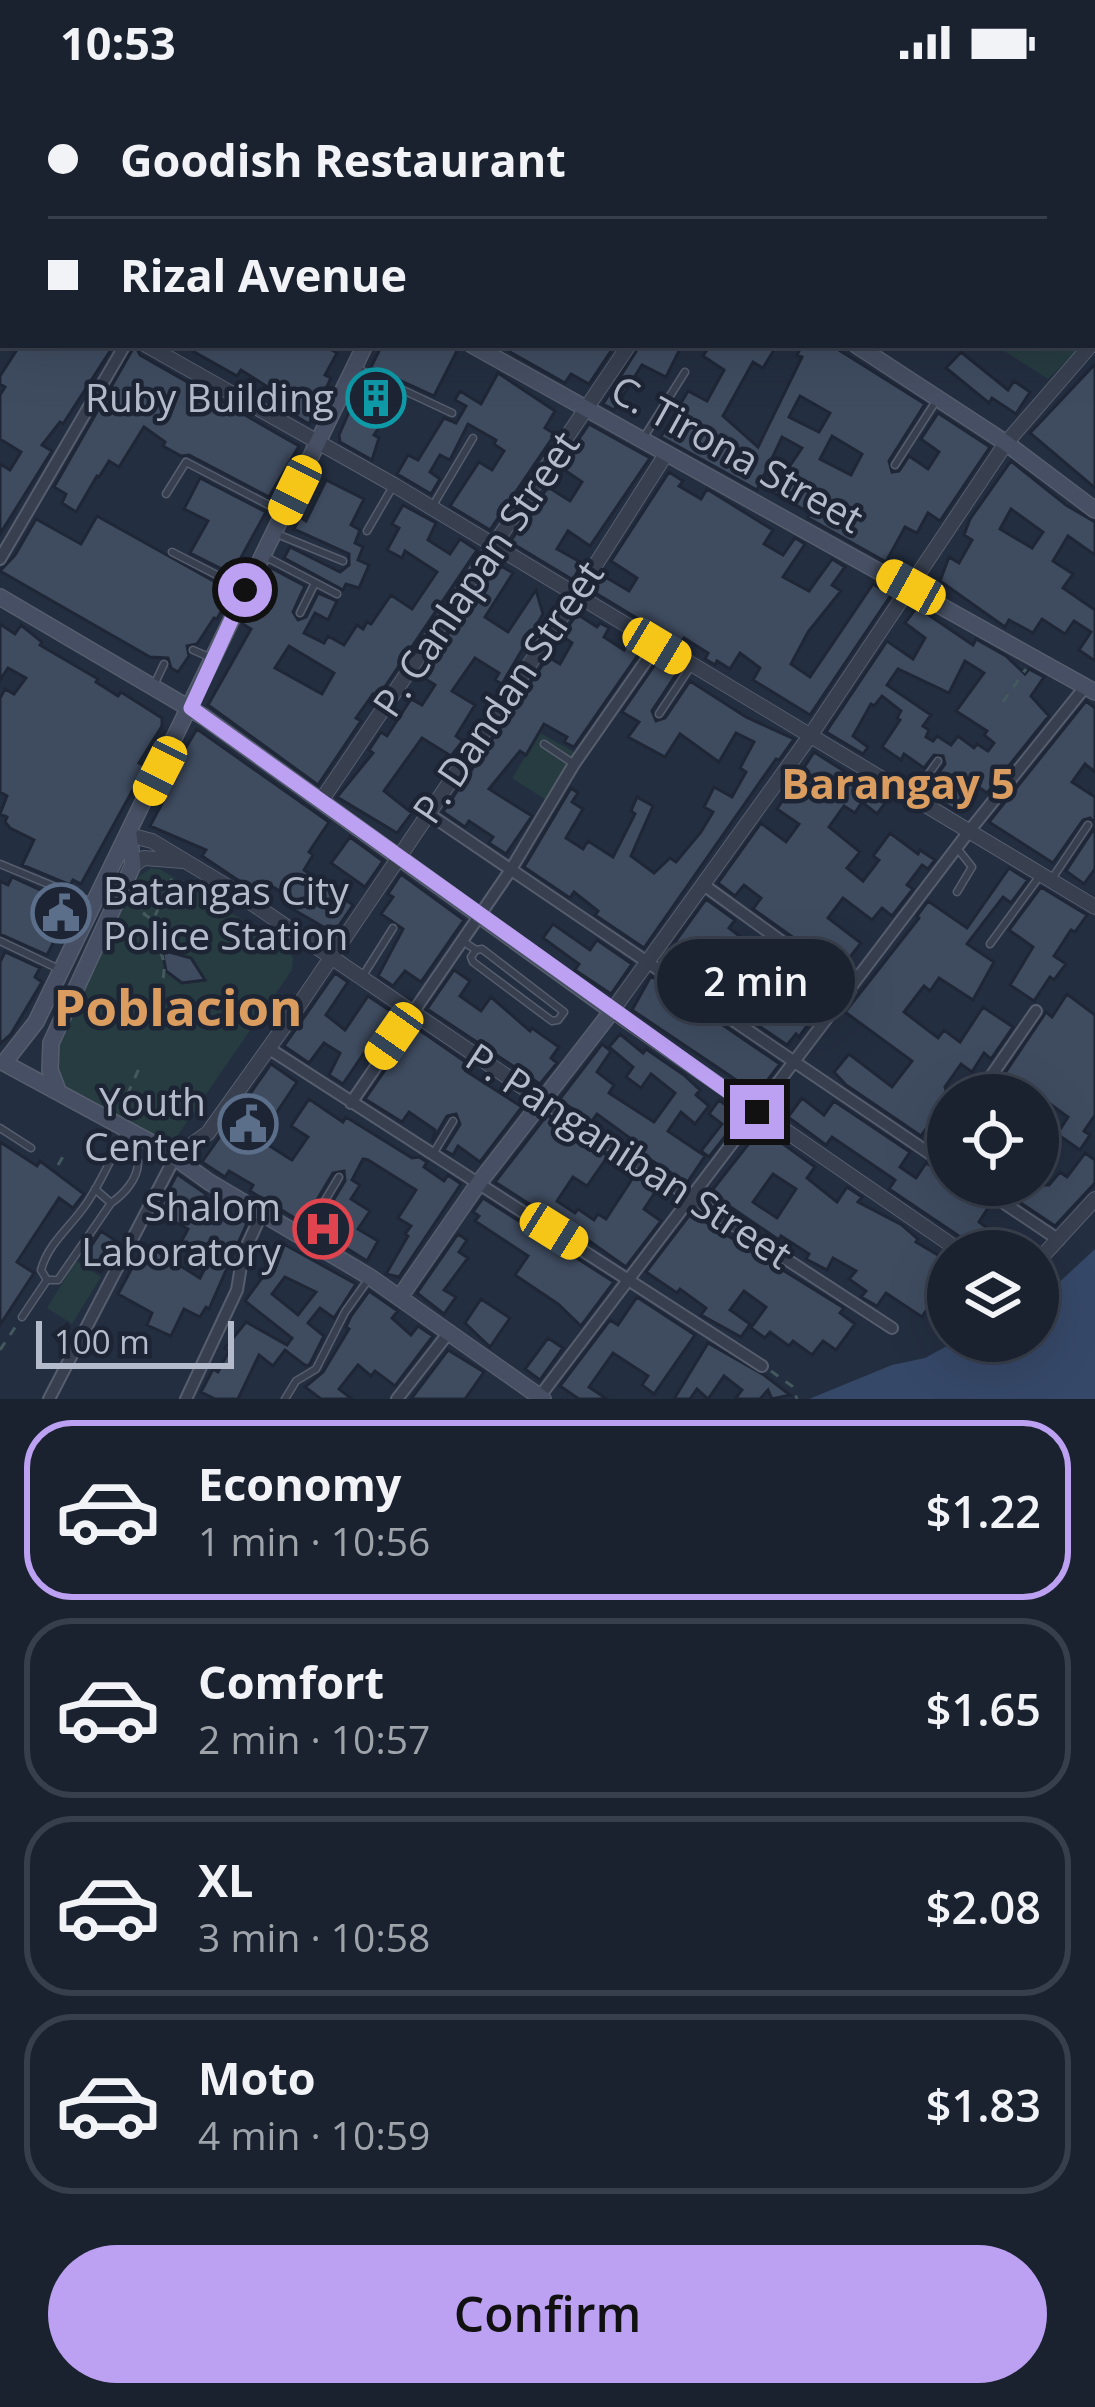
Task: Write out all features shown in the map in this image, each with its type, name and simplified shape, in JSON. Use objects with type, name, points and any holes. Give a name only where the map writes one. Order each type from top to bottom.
[{"type":"main road","points":[[364,348],[62,970],[27,1038],[2,1068],[123,1121],[262,1213],[370,1276],[542,1398]]},
{"type":"main road","name":"C. Tirona Street","points":[[477,348],[1090,690]]},
{"type":"main road","points":[[861,348],[1006,443],[1095,510]]},
{"type":"main road","points":[[0,596],[191,708],[611,1011],[478,1184],[400,1297]]},
{"type":"main road","points":[[59,1090],[50,1070],[55,1031],[133,865],[128,836]]},
{"type":"main road","points":[[27,1038],[50,1050]]},
{"type":"street","points":[[0,560],[123,348]]},
{"type":"street","points":[[151,348],[394,485],[1095,907]]},
{"type":"street","name":"P. Canlapan Street","points":[[321,801],[627,348]]},
{"type":"street","points":[[929,1230],[611,1011],[810,736],[1006,443],[1089,348]]},
{"type":"street","name":"P. Dandan Street","points":[[175,1157],[208,1133],[332,957],[666,454]]},
{"type":"street","points":[[351,1103],[657,646]]},
{"type":"street","points":[[542,1398],[970,830],[1090,690]]},
{"type":"street","points":[[426,812],[927,1152]]},
{"type":"street","name":"P. Panganiban Street","points":[[128,836],[152,841],[188,861],[543,1101],[892,1328]]},
{"type":"street","points":[[133,865],[144,857],[188,861]]},
{"type":"street","points":[[705,886],[850,991]]},
{"type":"street","points":[[992,1074],[1036,1011]]},
{"type":"street","points":[[268,1048],[762,1366]]},
{"type":"street","points":[[49,1399],[175,1157]]},
{"type":"street","points":[[1059,1240],[1095,1199]]},
{"type":"street","points":[[1008,1206],[1044,1230]]},
{"type":"street","points":[[186,1399],[237,1290],[243,1254],[262,1213]]},
{"type":"street","points":[[397,1399],[450,1331]]},
{"type":"lane","points":[[355,368],[452,413]]},
{"type":"lane","points":[[642,440],[685,373]]},
{"type":"lane","points":[[895,465],[938,398]]},
{"type":"lane","points":[[431,508],[473,438]]},
{"type":"lane","points":[[166,494],[186,462],[284,513]]},
{"type":"lane","points":[[367,531],[394,485]]},
{"type":"lane","points":[[273,533],[343,561]]},
{"type":"lane","points":[[172,552],[245,590]]},
{"type":"lane","points":[[262,555],[337,594]]},
{"type":"lane","points":[[300,613],[315,583]]},
{"type":"lane","points":[[193,650],[213,659]]},
{"type":"lane","points":[[154,685],[164,664]]},
{"type":"lane","points":[[659,714],[691,666]]},
{"type":"lane","points":[[544,744],[574,764]]},
{"type":"lane","points":[[913,796],[938,761]]},
{"type":"lane","points":[[990,944],[1088,825]]},
{"type":"lane","points":[[957,848],[972,866],[957,892]]},
{"type":"lane","points":[[0,864],[93,902]]},
{"type":"lane","points":[[362,977],[393,928]]},
{"type":"lane","points":[[0,940],[62,970]]},
{"type":"lane","points":[[461,940],[482,949],[563,1008],[558,1020],[552,1021],[473,962],[476,950]]},
{"type":"lane","points":[[47,1280],[41,1270],[45,1258],[95,1188],[117,1147],[123,1121]]},
{"type":"lane","points":[[433,1155],[453,1121]]},
{"type":"lane","points":[[0,1128],[31,1148]]},
{"type":"lane","points":[[47,1280],[58,1280],[111,1203],[123,1195],[139,1166],[117,1147]]},
{"type":"lane","points":[[303,1237],[339,1177]]},
{"type":"lane","points":[[95,1188],[111,1203]]},
{"type":"lane","points":[[285,1399],[296,1382],[316,1369],[370,1276]]},
{"type":"lane","points":[[22,1317],[47,1280]]},
{"type":"path","points":[[1003,702],[1034,658]]},
{"type":"path","points":[[158,904],[172,879]]},
{"type":"path","points":[[149,937],[162,950],[166,971],[160,990]]},
{"type":"path","points":[[123,1121],[141,1064]]},
{"type":"path","points":[[58,1165],[64,1155]]},
{"type":"path","points":[[0,1350],[22,1317]]},
{"type":"path","points":[[762,1366],[792,1386],[797,1399]]},
{"type":"green space","points":[[1002,348],[1080,348],[1048,379]]},
{"type":"green space","points":[[540,733],[576,753],[546,800],[512,778]]},
{"type":"green space","points":[[151,868],[160,869],[282,944],[293,958],[292,970],[171,1145],[67,1087],[55,1072],[57,1050],[135,879]]},
{"type":"green space","points":[[76,1261],[101,1277],[72,1324],[47,1308]]},
{"type":"water","points":[[1095,1249],[1095,1399],[809,1399],[892,1365],[927,1357],[927,1362],[1059,1362],[1059,1282]]},
{"type":"building","points":[[18,348],[112,348],[63,424],[42,445],[52,451],[0,534],[0,464],[10,470],[21,452],[0,439],[0,395],[5,387],[0,376]]},
{"type":"building","points":[[133,348],[299,446],[269,497],[163,446],[165,442],[144,427],[119,467],[109,461],[97,476],[76,512],[62,503],[66,494],[54,487]]},
{"type":"building","points":[[187,348],[328,348],[337,353],[309,424],[294,415],[298,406],[241,370],[237,376]]},
{"type":"building","points":[[380,348],[458,348],[434,396],[371,367]]},
{"type":"building","points":[[512,348],[613,348],[589,384],[571,374],[565,383],[510,352]]},
{"type":"building","points":[[638,348],[680,348],[666,377],[642,365],[614,410],[603,404]]},
{"type":"building","points":[[708,348],[775,348],[763,368],[753,362],[723,416],[758,447],[802,357],[797,355],[800,348],[836,348],[925,404],[889,461],[892,472],[899,471],[909,456],[928,469],[939,452],[921,439],[938,413],[990,447],[940,521],[928,513],[917,533],[905,527],[886,562],[772,492],[802,448],[782,437],[757,490],[661,437],[688,391],[707,401],[724,370],[703,356]],"holes":[[[800,396],[830,413],[819,432],[789,417]],[[832,436],[862,454],[851,475],[820,459]]]},
{"type":"building","points":[[961,352],[1008,390],[1014,381],[1030,392],[1016,414],[992,398],[989,403],[946,368]]},
{"type":"building","points":[[1095,364],[1095,488],[1030,433]]},
{"type":"building","points":[[498,373],[555,411],[545,428],[555,434],[490,530],[450,506],[479,462],[492,470],[504,451],[494,444],[496,440],[468,424],[450,460],[440,455],[430,472],[440,479],[431,494],[397,474],[408,455],[418,460],[444,418],[456,423],[466,406],[455,400],[460,391],[481,404]]},
{"type":"building","points":[[363,380],[399,397],[374,435],[379,438],[372,460],[340,442],[339,435]]},
{"type":"building","points":[[589,424],[650,458],[590,546],[568,531],[557,549],[582,563],[573,580],[510,542],[548,487],[570,501],[582,482],[560,467]]},
{"type":"building","points":[[1011,461],[1095,522],[1095,555],[1068,536],[1053,561],[1073,574],[1063,588],[1095,610],[1095,661],[1079,650],[1091,632],[1074,621],[1065,634],[1042,619],[1033,633],[1009,620],[1005,627],[940,581],[949,557],[959,563],[972,540],[964,535]],"holes":[[[1011,509],[1043,532],[1032,548],[1000,529]]]},
{"type":"building","points":[[669,472],[683,481],[679,486],[701,499],[707,489],[773,530],[764,544],[783,555],[795,538],[805,544],[783,577],[809,591],[832,559],[845,567],[832,585],[841,591],[808,632],[791,664],[810,677],[873,584],[891,595],[810,715],[753,680],[760,668],[740,653],[730,669],[717,661],[715,665],[705,659],[708,653],[684,638],[680,644],[592,591],[602,575],[629,591],[637,578],[611,561]]},
{"type":"building","points":[[200,478],[266,512],[232,574],[190,553],[208,521],[184,509]]},
{"type":"building","points":[[326,480],[364,499],[351,525],[360,530],[355,543],[363,547],[358,560],[369,565],[359,588],[346,584],[343,590],[284,558],[290,547],[340,572],[349,565],[349,554],[294,529],[300,517],[306,521]]},
{"type":"building","points":[[403,505],[436,523],[428,540],[450,554],[460,539],[477,550],[378,697],[373,694],[356,718],[361,721],[318,785],[208,705],[251,629],[243,624],[271,568],[305,586],[293,612],[298,620],[306,617],[318,593],[337,601],[328,620],[315,613],[304,633],[324,643],[328,636],[344,645],[357,625],[363,629],[367,622],[371,624],[391,595],[412,609],[437,572],[405,551],[402,558],[387,550],[399,528],[392,524]],"holes":[[[289,646],[334,673],[322,694],[275,668]]]},
{"type":"building","points":[[97,516],[226,588],[217,619],[197,644],[187,646],[189,656],[178,672],[168,658],[150,657],[0,571],[36,519],[81,544]]},
{"type":"building","points":[[496,563],[513,573],[485,617],[508,632],[536,590],[543,614],[502,684],[495,680],[499,673],[475,658],[452,691],[475,705],[456,736],[463,741],[451,756],[422,738],[384,791],[412,813],[397,833],[337,797],[373,753],[369,750],[381,732],[387,736],[411,699],[422,705],[435,685],[424,678],[423,671]]},
{"type":"building","points":[[917,607],[973,645],[976,639],[1006,656],[1025,674],[1029,669],[1044,677],[1031,696],[1049,716],[987,793],[973,783],[953,809],[925,792],[945,764],[943,756],[934,755],[924,768],[882,747],[901,711],[882,696],[871,704],[853,736],[868,747],[863,754],[826,732],[887,641],[913,659],[925,638],[905,623]],"holes":[[[965,661],[984,673],[956,711],[987,731],[984,735],[994,743],[988,751],[958,736],[951,745],[937,736],[933,741],[926,737],[929,730],[923,726],[931,715],[887,685],[898,669],[949,693]]]},
{"type":"building","points":[[577,614],[597,627],[600,623],[609,628],[604,637],[624,650],[627,644],[640,652],[574,747],[564,742],[567,737],[544,724],[526,755],[520,751],[489,789],[532,816],[506,854],[489,843],[493,837],[469,821],[465,827],[443,812],[548,657],[560,664],[572,643],[562,636]]},
{"type":"building","points":[[0,624],[15,634],[21,625],[40,645],[98,679],[96,682],[162,718],[162,726],[139,763],[146,766],[81,884],[73,880],[70,885],[22,865],[34,840],[10,828],[7,817],[0,814],[7,796],[0,792],[0,698],[5,689],[14,694],[26,678],[8,668],[0,680]]},
{"type":"building","points":[[665,661],[679,670],[652,711],[656,721],[665,718],[690,681],[746,717],[794,739],[644,948],[595,915],[598,911],[574,892],[570,898],[524,867],[571,788],[578,793],[572,802],[583,809],[566,838],[583,849],[588,841],[613,857],[635,814],[631,811],[637,797],[653,806],[631,856],[654,873],[670,858],[676,862],[701,832],[713,812],[704,807],[714,787],[732,797],[746,772],[740,768],[754,742],[736,733],[719,762],[680,734],[665,757],[628,737],[639,722],[622,712],[656,663],[662,667]]},
{"type":"building","points":[[1086,701],[1095,708],[1095,772],[1085,764],[1072,782],[1095,797],[1095,823],[1090,818],[1083,820],[1053,863],[989,822]]},
{"type":"building","points":[[197,729],[329,822],[309,852],[313,855],[304,870],[353,905],[334,933],[289,907],[294,900],[265,882],[257,893],[202,856],[206,850],[150,826],[176,777],[180,767],[176,764]]},
{"type":"building","points":[[814,752],[886,802],[877,814],[862,802],[855,813],[844,806],[829,827],[860,852],[847,868],[863,881],[879,860],[873,856],[890,833],[918,854],[920,850],[935,860],[928,869],[922,865],[907,885],[913,889],[892,916],[882,908],[872,920],[843,898],[828,918],[861,943],[847,961],[854,966],[847,976],[753,909],[761,898],[744,885],[735,896],[718,883],[761,823],[786,842],[799,824],[777,809]]},
{"type":"building","points":[[1095,827],[1095,869],[1084,884],[1066,871]]},
{"type":"building","points":[[350,837],[383,861],[365,887],[331,863]]},
{"type":"building","points":[[1009,868],[1028,880],[1011,903],[1003,897],[967,944],[994,962],[973,1000],[939,978],[930,991],[924,986],[904,1012],[938,1038],[944,1030],[960,1042],[983,1007],[1013,1027],[991,1059],[984,1053],[972,1072],[961,1064],[954,1074],[927,1074],[927,1127],[921,1136],[834,1072],[849,1054],[892,1087],[912,1061],[845,1012],[928,901],[967,928]]},
{"type":"building","points":[[401,874],[464,920],[421,982],[405,971],[393,986],[378,976],[403,929],[381,914]]},
{"type":"building","points":[[12,877],[73,905],[47,955],[0,934],[0,881],[8,885]]},
{"type":"building","points":[[1041,887],[1087,915],[1054,956],[1066,964],[1034,1001],[1010,985],[1033,947],[1009,930]]},
{"type":"building","points":[[706,899],[735,920],[729,928],[742,938],[715,973],[733,987],[766,942],[833,990],[799,1037],[796,1034],[787,1045],[662,960]]},
{"type":"building","points":[[553,924],[590,950],[597,940],[632,964],[611,994],[575,970],[579,964],[543,938]]},
{"type":"building","points":[[162,950],[191,958],[205,980],[182,983],[166,971]]},
{"type":"building","points":[[5,952],[40,968],[35,977],[42,982],[0,1044],[0,962]]},
{"type":"building","points":[[454,970],[470,981],[460,996],[481,1011],[491,997],[530,1031],[559,1047],[551,1058],[557,1063],[540,1084],[427,1009]]},
{"type":"building","points":[[335,973],[348,982],[326,1015],[345,1030],[368,996],[398,1016],[370,1058],[364,1053],[343,1084],[329,1075],[340,1053],[324,1043],[309,1063],[284,1046]]},
{"type":"building","points":[[651,976],[780,1064],[757,1094],[632,1010]]},
{"type":"building","points":[[1067,994],[1095,1015],[1095,1115],[1084,1131],[1090,1135],[1080,1150],[1059,1135],[1068,1117],[1059,1110],[1059,1074],[1005,1073],[1046,1012],[1052,1017]]},
{"type":"building","points":[[415,1027],[470,1065],[466,1071],[522,1107],[480,1162],[458,1146],[453,1155],[444,1150],[460,1124],[456,1114],[447,1116],[432,1142],[435,1130],[409,1112],[402,1122],[365,1099]]},
{"type":"building","points":[[620,1034],[684,1075],[709,1106],[695,1124],[681,1112],[668,1131],[705,1156],[687,1183],[626,1144],[630,1138],[597,1114],[592,1121],[559,1100],[602,1044],[611,1051],[597,1072],[614,1085],[609,1093],[654,1122],[675,1093],[651,1074],[641,1088],[626,1077],[633,1067],[609,1047]]},
{"type":"building","points":[[271,1064],[297,1082],[259,1139],[287,1157],[292,1160],[308,1137],[291,1126],[309,1099],[343,1122],[346,1117],[412,1158],[419,1157],[427,1162],[424,1167],[444,1181],[448,1175],[461,1184],[399,1277],[386,1274],[408,1236],[411,1226],[398,1218],[416,1190],[368,1160],[363,1159],[352,1180],[360,1185],[351,1199],[370,1211],[358,1229],[378,1241],[367,1261],[316,1229],[345,1181],[344,1171],[333,1173],[303,1223],[250,1191],[253,1185],[229,1171],[225,1177],[202,1162]]},
{"type":"building","points":[[802,1098],[824,1115],[834,1101],[910,1152],[900,1167],[916,1178],[927,1164],[927,1206],[989,1206],[979,1222],[990,1230],[950,1230],[889,1189],[895,1180],[832,1137],[826,1145],[788,1117]]},
{"type":"building","points":[[719,1100],[741,1116],[709,1157],[701,1151],[722,1124],[709,1114]]},
{"type":"building","points":[[547,1115],[608,1156],[587,1186],[573,1177],[557,1201],[575,1213],[578,1209],[594,1220],[598,1214],[606,1219],[636,1173],[658,1188],[644,1209],[661,1221],[626,1267],[550,1213],[495,1182]]},
{"type":"building","points":[[761,1128],[815,1167],[807,1178],[837,1202],[847,1187],[862,1197],[858,1202],[902,1225],[927,1249],[927,1309],[922,1317],[886,1293],[877,1306],[861,1297],[866,1291],[849,1279],[856,1271],[833,1258],[827,1270],[806,1259],[809,1254],[781,1236],[779,1240],[710,1193]],"holes":[[[773,1174],[796,1189],[777,1218],[753,1202]]]},
{"type":"building","points":[[0,1142],[37,1166],[40,1161],[84,1194],[73,1208],[59,1198],[17,1262],[34,1273],[0,1325]]},
{"type":"building","points":[[1085,1153],[1095,1160],[1095,1183],[1055,1226],[1025,1206],[1059,1206],[1059,1173],[1067,1177]]},
{"type":"building","points":[[177,1174],[206,1194],[203,1199],[247,1223],[209,1309],[200,1317],[184,1309],[171,1336],[147,1325],[152,1313],[118,1294],[145,1244],[200,1278],[210,1258],[181,1242],[188,1229],[157,1212]]},
{"type":"building","points":[[483,1198],[614,1282],[581,1326],[515,1275],[528,1256],[475,1221],[479,1216],[473,1212]]},
{"type":"building","points":[[691,1213],[844,1308],[840,1313],[855,1324],[836,1350],[823,1341],[812,1355],[770,1332],[765,1338],[751,1328],[766,1307],[744,1291],[730,1310],[750,1324],[741,1337],[701,1315],[706,1308],[680,1289],[677,1293],[646,1272]]},
{"type":"building","points":[[101,1231],[119,1243],[101,1272],[82,1260]]},
{"type":"building","points":[[458,1234],[467,1240],[459,1252],[468,1258],[444,1290],[456,1297],[444,1314],[417,1293]]},
{"type":"building","points":[[280,1242],[356,1284],[334,1318],[320,1308],[308,1323],[324,1336],[310,1364],[306,1366],[285,1350],[273,1366],[259,1355],[238,1399],[215,1399],[201,1392],[213,1369],[218,1372],[229,1351],[225,1348],[246,1322],[287,1345],[292,1338],[245,1301],[270,1267]],"holes":[[[285,1277],[316,1292],[298,1315],[272,1294]]]},
{"type":"building","points":[[369,1291],[398,1311],[392,1318],[411,1335],[418,1326],[433,1336],[395,1386],[358,1365],[339,1389],[352,1399],[321,1399],[305,1387],[323,1372]]},
{"type":"building","points":[[637,1297],[695,1335],[654,1394],[642,1385],[648,1376],[613,1353],[589,1387],[607,1399],[579,1399],[560,1386],[610,1320],[618,1325]]},
{"type":"building","points":[[481,1299],[510,1318],[490,1347],[465,1323]]},
{"type":"building","points":[[548,1338],[563,1348],[540,1380],[525,1369]]},
{"type":"building","points":[[708,1343],[790,1395],[772,1399],[768,1390],[760,1399],[735,1399],[742,1390],[724,1376],[708,1399],[697,1389],[690,1399],[674,1399]]},
{"type":"building","points":[[448,1350],[484,1372],[465,1399],[411,1399]]},
{"type":"place","name":"Ruby Building","points":[[376,398]]},
{"type":"place","name":"Batangas City Police Station","points":[[61,913]]},
{"type":"place","name":"Youth Center","points":[[248,1124]]},
{"type":"place","name":"Shalom Laboratory","points":[[323,1229]]},
{"type":"district","name":"Barangay 5","points":[[898,784]]},
{"type":"district","name":"Poblacion","points":[[178,1008]]},
{"type":"route","points":[[245,590],[191,708],[757,1112]]}]
